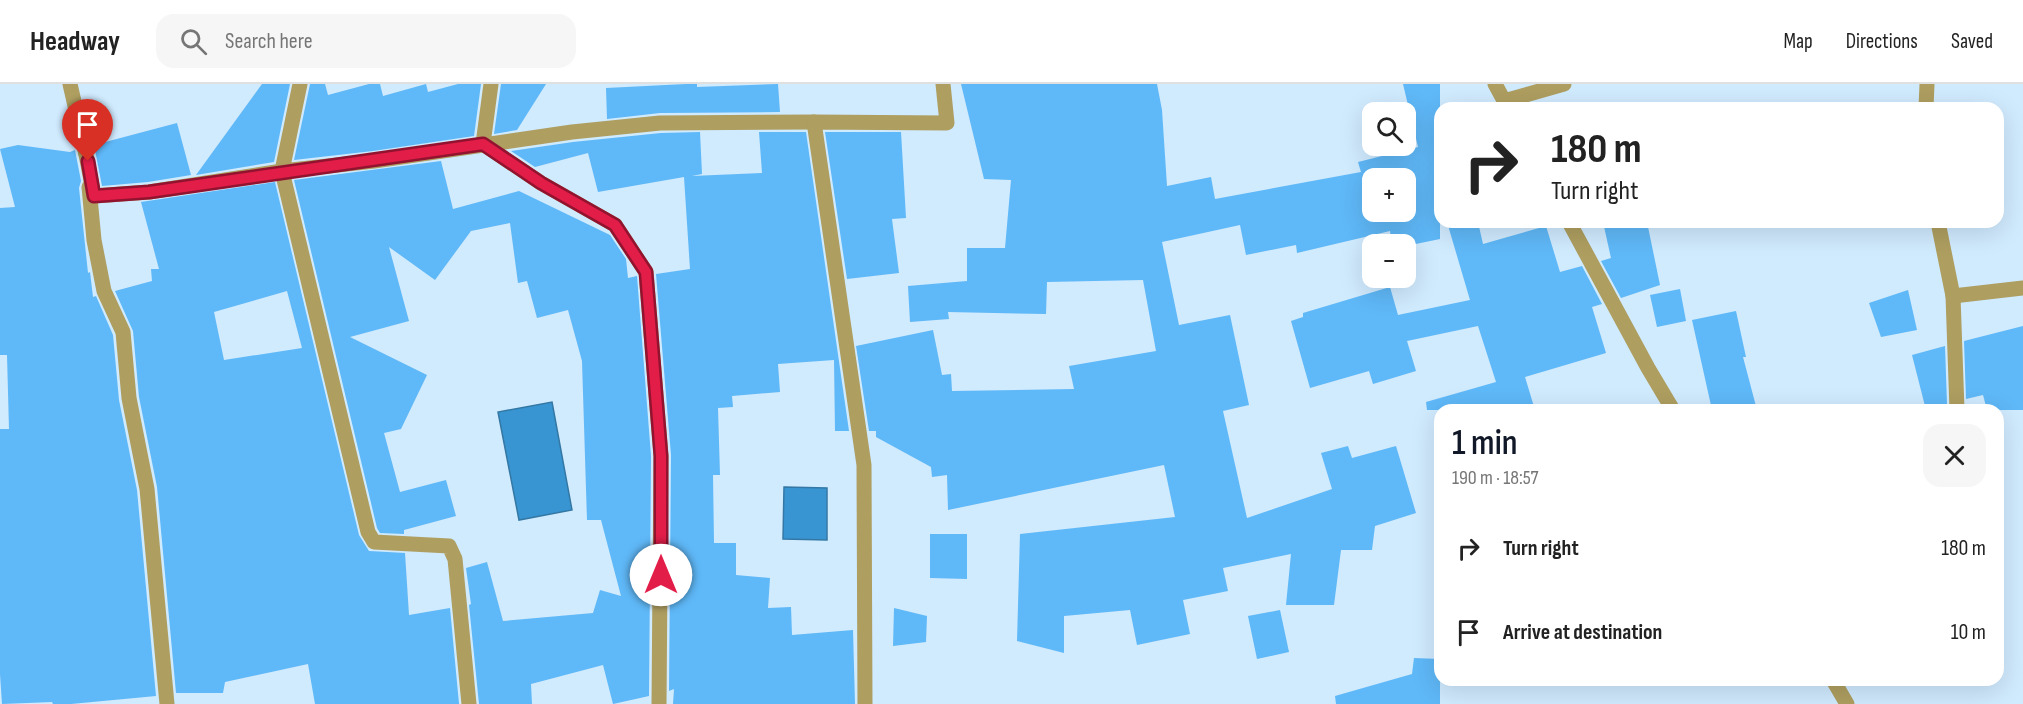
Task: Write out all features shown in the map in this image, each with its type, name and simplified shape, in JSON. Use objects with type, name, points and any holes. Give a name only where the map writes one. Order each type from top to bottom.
[{"type":"street","points":[[70,84],[94,196],[149,192],[282,171],[572,132],[660,123],[947,123],[943,84]]},
{"type":"street","points":[[300,84],[282,171],[368,532],[374,543],[449,546],[455,559],[469,704]]},
{"type":"street","points":[[483,144],[491,84]]},
{"type":"street","points":[[1495,84],[1505,102]]},
{"type":"street","points":[[1512,102],[1564,84]]},
{"type":"street","points":[[1926,102],[1927,84]]},
{"type":"street","points":[[814,122],[864,465],[865,704]]},
{"type":"street","points":[[84,144],[96,251],[104,291],[123,332],[129,398],[147,489],[167,704]]},
{"type":"street","points":[[483,144],[541,183],[615,225],[646,272],[661,456],[659,704]]},
{"type":"street","points":[[1572,228],[1670,404]]},
{"type":"street","points":[[1939,228],[1953,296],[1958,404]]},
{"type":"street","points":[[1953,296],[2023,288]]},
{"type":"street","points":[[1836,686],[1847,704]]},
{"type":"water","points":[[552,402],[572,510],[519,520],[498,412]]},
{"type":"water","points":[[784,487],[827,488],[827,540],[783,539]]},
{"type":"building","points":[[262,84],[290,84],[274,162],[196,175]]},
{"type":"building","points":[[310,84],[325,84],[328,95],[369,84],[380,84],[383,96],[426,84],[428,92],[458,84],[481,84],[474,136],[294,160]]},
{"type":"building","points":[[501,84],[546,84],[517,130],[494,134]]},
{"type":"building","points":[[697,84],[697,87],[778,84],[780,112],[660,113],[607,119],[606,88]]},
{"type":"building","points":[[961,84],[1157,84],[1162,110],[1167,186],[1211,177],[1215,199],[1361,172],[1358,162],[1382,156],[1416,156],[1416,148],[1418,147],[1416,102],[1407,102],[1403,84],[1440,84],[1440,102],[1434,102],[1434,228],[1440,228],[1440,239],[1416,244],[1416,234],[1390,234],[1390,231],[1362,234],[1362,238],[1297,253],[1296,245],[1246,255],[1240,225],[1162,242],[1179,325],[1230,315],[1249,405],[1223,411],[1247,518],[1332,489],[1321,453],[1348,446],[1352,458],[1396,446],[1416,513],[1375,526],[1372,550],[1341,550],[1334,605],[1286,605],[1291,554],[1223,568],[1228,591],[1183,600],[1190,634],[1137,645],[1130,610],[1064,616],[1064,653],[1017,641],[1020,534],[1175,517],[1164,465],[948,510],[947,475],[932,477],[931,467],[876,437],[876,431],[869,431],[856,346],[933,330],[942,375],[951,374],[952,391],[1074,389],[1069,366],[1156,351],[1143,280],[1047,282],[1046,314],[948,312],[949,319],[910,322],[908,286],[967,281],[967,248],[1005,248],[1011,180],[984,179]]},
{"type":"building","points":[[177,123],[191,175],[102,186],[94,145]]},
{"type":"building","points":[[700,132],[702,174],[692,176],[762,173],[759,132],[806,132],[849,431],[835,431],[834,360],[778,364],[780,392],[732,396],[733,407],[718,408],[720,475],[713,475],[714,543],[736,543],[736,575],[770,578],[768,608],[791,607],[792,635],[853,630],[855,704],[673,704],[674,689],[669,691],[671,455],[656,274],[690,269],[684,177],[598,192],[588,153],[535,167],[511,151],[661,133]]},
{"type":"building","points":[[825,132],[901,132],[906,218],[892,219],[899,273],[847,279]]},
{"type":"building","points":[[18,145],[70,152],[75,150],[81,181],[79,188],[88,273],[90,272],[93,297],[96,296],[113,335],[119,400],[137,490],[156,696],[71,704],[53,704],[52,702],[2,704],[0,429],[9,429],[7,355],[0,355],[0,208],[15,207],[0,149]]},
{"type":"building","points":[[441,161],[453,209],[519,191],[610,235],[626,259],[628,278],[637,276],[651,456],[649,696],[613,704],[603,665],[531,684],[532,704],[479,704],[466,568],[487,562],[503,621],[593,613],[600,590],[621,596],[601,520],[587,520],[582,361],[568,310],[537,318],[527,281],[518,283],[510,223],[471,231],[435,280],[389,247],[409,321],[350,337],[427,375],[401,429],[384,433],[400,492],[446,480],[456,516],[404,530],[404,534],[380,533],[377,528],[294,180]]},
{"type":"building","points":[[275,182],[359,535],[369,551],[405,553],[409,615],[450,608],[459,704],[315,704],[308,664],[225,682],[223,693],[176,693],[157,487],[139,397],[133,331],[115,291],[152,281],[151,269],[159,269],[141,202]],"holes":[[[287,291],[302,348],[224,360],[214,312]]]},
{"type":"building","points":[[1449,228],[1479,228],[1483,244],[1539,228],[1547,228],[1560,272],[1582,266],[1602,304],[1592,307],[1606,353],[1525,377],[1533,404],[1434,404],[1434,410],[1427,410],[1426,402],[1496,382],[1478,326],[1407,341],[1416,371],[1373,384],[1369,371],[1310,388],[1291,321],[1303,317],[1303,313],[1387,288],[1390,288],[1398,315],[1470,300]]},
{"type":"building","points":[[1604,228],[1648,228],[1660,285],[1621,298],[1601,261],[1611,258]]},
{"type":"building","points":[[1680,289],[1686,321],[1657,327],[1650,295]]},
{"type":"building","points":[[1908,290],[1917,330],[1881,337],[1869,303]]},
{"type":"building","points":[[1736,311],[1746,357],[1743,357],[1755,404],[1711,404],[1692,320]]},
{"type":"building","points":[[2023,326],[2023,410],[2004,410],[2004,404],[1985,404],[1983,395],[1966,399],[1964,341]]},
{"type":"building","points":[[1945,346],[1947,404],[1924,404],[1912,355]]},
{"type":"building","points":[[930,534],[967,534],[967,579],[930,578]]},
{"type":"building","points":[[894,608],[927,616],[926,642],[893,646]]},
{"type":"building","points":[[1280,610],[1289,652],[1257,659],[1248,616]]},
{"type":"building","points":[[1414,658],[1434,659],[1434,686],[1440,686],[1440,704],[1336,704],[1335,696],[1412,674]]},
{"type":"route","points":[[88,161],[94,196],[149,192],[282,171],[483,144],[541,183],[615,225],[646,272],[661,456],[661,575]]}]
